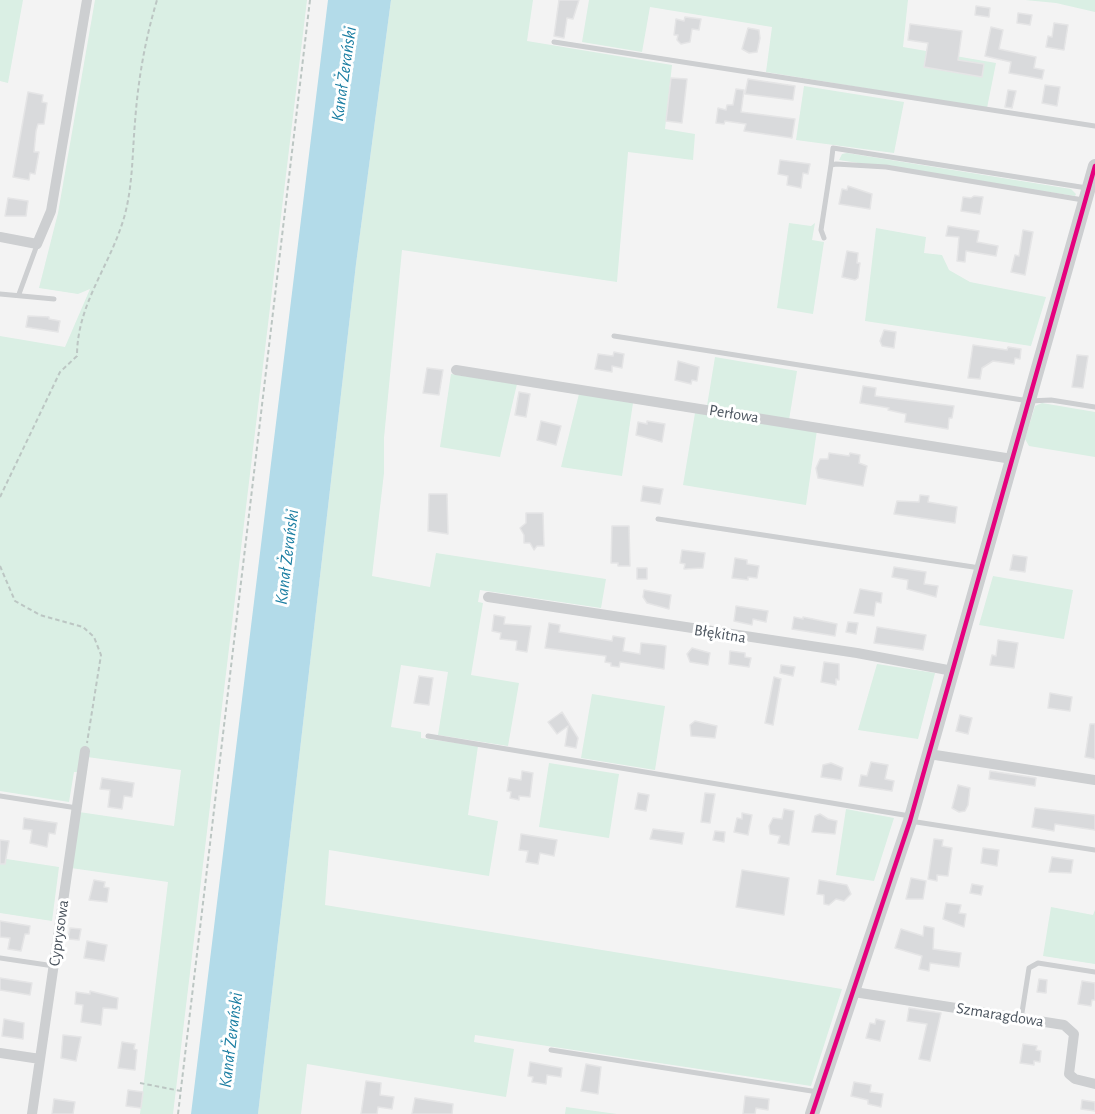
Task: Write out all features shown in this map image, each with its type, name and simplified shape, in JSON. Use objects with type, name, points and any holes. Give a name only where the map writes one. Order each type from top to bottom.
[{"type":"street","points":[[0,237],[37,244],[51,211],[87,0]]},
{"type":"street","points":[[812,1114],[911,819],[1095,166]]},
{"type":"street","name":"Perłowa","points":[[456,370],[1012,459]]},
{"type":"street","name":"Błękitna","points":[[488,597],[857,653],[953,671]]},
{"type":"street","name":"Cyprysowa","points":[[32,1114],[85,751]]},
{"type":"street","points":[[929,754],[1095,780]]},
{"type":"street","name":"Szmaragdowa","points":[[854,992],[1064,1025],[1074,1035],[1070,1074],[1075,1079],[1095,1084]]},
{"type":"street","points":[[0,1053],[40,1059]]},
{"type":"lane","points":[[554,42],[1095,126]]},
{"type":"lane","points":[[824,238],[821,230],[833,148],[1087,194]]},
{"type":"lane","points":[[831,165],[886,167],[1087,194]]},
{"type":"lane","points":[[19,294],[37,244]]},
{"type":"lane","points":[[0,294],[54,299]]},
{"type":"lane","points":[[614,336],[1029,401],[1051,400],[1095,407]]},
{"type":"lane","points":[[658,519],[982,568]]},
{"type":"lane","points":[[428,736],[1095,850]]},
{"type":"lane","points":[[0,796],[77,808]]},
{"type":"lane","points":[[0,958],[54,966]]},
{"type":"lane","points":[[1021,1019],[1029,968],[1033,965],[1038,963],[1095,972]]},
{"type":"lane","points":[[551,1050],[819,1092]]},
{"type":"path","points":[[0,497],[60,372],[77,356],[77,337],[90,295],[122,226],[132,165],[142,54],[157,0]]},
{"type":"path","points":[[178,1114],[310,0]]},
{"type":"path","points":[[0,566],[15,601],[40,615],[83,627],[94,637],[101,655],[85,751]]},
{"type":"path","points":[[140,1083],[181,1091]]},
{"type":"green space","points":[[0,0],[23,0],[8,83],[0,81]]},
{"type":"green space","points":[[95,0],[307,0],[173,1114],[140,1114],[168,882],[71,868],[79,812],[174,826],[181,770],[80,756],[78,772],[74,772],[69,802],[0,791],[0,336],[65,347],[90,289],[78,294],[39,288],[58,213]]},
{"type":"green space","points":[[391,0],[533,0],[527,41],[672,65],[665,129],[695,134],[693,160],[628,152],[617,282],[402,250],[384,438],[384,473],[372,576],[430,587],[436,553],[606,579],[601,608],[480,590],[478,602],[483,603],[471,675],[519,683],[508,746],[438,735],[448,672],[401,665],[391,727],[421,732],[421,738],[478,746],[468,815],[498,821],[489,876],[329,850],[325,905],[842,989],[811,1086],[475,1035],[474,1042],[514,1049],[506,1097],[307,1064],[301,1114],[258,1114],[356,264]]},
{"type":"green space","points":[[589,0],[908,0],[903,47],[996,63],[987,108],[766,72],[772,27],[650,7],[642,52],[582,42]]},
{"type":"green space","points":[[1025,0],[1095,0],[1095,12],[1056,3]]},
{"type":"green space","points":[[804,86],[904,102],[894,153],[796,140]]},
{"type":"green space","points":[[842,154],[1071,189],[1076,194],[1075,196],[839,160]]},
{"type":"green space","points":[[789,223],[811,226],[815,223],[812,240],[824,242],[813,314],[777,308]]},
{"type":"green space","points":[[876,228],[926,237],[924,253],[942,255],[949,270],[970,282],[1046,297],[1031,346],[865,321]]},
{"type":"green space","points":[[715,357],[797,371],[789,420],[707,406]]},
{"type":"green space","points":[[451,374],[517,384],[500,457],[440,447]]},
{"type":"green space","points":[[579,394],[633,403],[622,476],[561,467]]},
{"type":"green space","points":[[1042,403],[1095,412],[1095,457],[1029,446],[1025,439],[1035,406]]},
{"type":"green space","points":[[695,413],[817,430],[806,505],[683,485]]},
{"type":"green space","points":[[993,576],[1073,590],[1064,639],[979,625]]},
{"type":"green space","points":[[877,664],[935,673],[918,739],[858,730]]},
{"type":"green space","points":[[592,694],[665,706],[655,770],[581,758]]},
{"type":"green space","points":[[549,763],[619,774],[609,838],[539,827]]},
{"type":"green space","points":[[846,809],[894,818],[874,881],[836,875]]},
{"type":"green space","points":[[0,858],[59,867],[52,921],[0,913]]},
{"type":"green space","points":[[1051,907],[1093,915],[1095,910],[1095,964],[1043,956]]},
{"type":"green space","points":[[566,1107],[617,1114],[565,1114]]},
{"type":"water","name":"Kanał Żerański","points":[[328,0],[391,0],[356,264],[258,1114],[191,1114]]},
{"type":"building","points":[[559,0],[579,0],[573,19],[567,18],[564,38],[554,36]]},
{"type":"building","points":[[976,6],[990,8],[989,17],[975,15]]},
{"type":"building","points":[[1018,13],[1032,15],[1030,25],[1017,23]]},
{"type":"building","points":[[685,17],[701,19],[699,30],[692,29],[690,42],[681,44],[677,40],[678,35],[674,35],[676,19],[684,21]]},
{"type":"building","points":[[1054,23],[1068,25],[1064,50],[1046,47],[1048,36],[1052,37]]},
{"type":"building","points":[[910,24],[962,31],[958,60],[984,64],[982,77],[924,67],[928,43],[908,40]]},
{"type":"building","points":[[991,27],[1003,30],[999,49],[1036,57],[1034,68],[1044,70],[1042,79],[1009,73],[1011,62],[985,56]]},
{"type":"building","points":[[748,28],[759,30],[757,52],[749,53],[742,49]]},
{"type":"building","points":[[671,78],[687,79],[682,123],[666,121]]},
{"type":"building","points":[[748,79],[795,86],[793,100],[745,94]]},
{"type":"building","points":[[1045,85],[1060,87],[1057,106],[1042,103]]},
{"type":"building","points":[[736,89],[744,90],[741,112],[795,119],[792,138],[744,131],[746,124],[725,121],[724,124],[716,123],[718,108],[726,110],[727,105],[733,105]]},
{"type":"building","points":[[1008,90],[1016,91],[1012,108],[1005,107]]},
{"type":"building","points":[[28,92],[43,95],[42,102],[47,103],[44,124],[38,124],[36,131],[34,152],[39,152],[35,174],[30,173],[29,180],[13,177]]},
{"type":"building","points":[[780,160],[810,164],[808,174],[803,173],[801,188],[787,185],[788,176],[778,174]]},
{"type":"building","points":[[848,186],[872,194],[870,209],[839,204],[842,189],[847,190]]},
{"type":"building","points":[[963,197],[983,197],[980,214],[961,211]]},
{"type":"building","points":[[8,198],[28,201],[26,216],[5,216]]},
{"type":"building","points":[[948,226],[979,231],[977,242],[998,246],[996,256],[966,251],[965,262],[957,261],[959,237],[946,236]]},
{"type":"building","points":[[1023,230],[1033,232],[1025,275],[1011,272],[1015,255],[1019,256]]},
{"type":"building","points":[[847,251],[858,253],[857,263],[860,263],[858,278],[855,280],[842,277]]},
{"type":"building","points":[[28,316],[49,317],[49,319],[60,321],[58,332],[26,327]]},
{"type":"building","points":[[884,330],[896,332],[894,348],[882,346],[880,341]]},
{"type":"building","points":[[973,345],[1007,350],[1008,347],[1021,349],[1020,359],[1015,358],[1014,364],[993,361],[982,368],[980,379],[968,378]]},
{"type":"building","points":[[614,352],[624,354],[622,368],[612,366],[612,372],[595,369],[598,354],[613,356]]},
{"type":"building","points":[[1077,355],[1088,356],[1083,388],[1072,387]]},
{"type":"building","points":[[678,361],[699,367],[697,381],[692,380],[691,384],[675,380]]},
{"type":"building","points":[[427,368],[443,370],[439,395],[423,393]]},
{"type":"building","points":[[863,386],[876,388],[875,396],[954,406],[952,418],[949,418],[948,429],[905,422],[906,414],[888,410],[889,408],[860,403]]},
{"type":"building","points":[[519,392],[530,394],[526,417],[515,415]]},
{"type":"building","points":[[541,421],[561,426],[556,445],[537,440]]},
{"type":"building","points":[[647,421],[665,424],[662,442],[636,435],[638,422],[647,424]]},
{"type":"building","points":[[829,453],[860,455],[859,463],[867,466],[863,486],[818,478],[816,468],[820,459],[828,459]]},
{"type":"building","points":[[643,486],[663,489],[660,504],[641,501]]},
{"type":"building","points":[[429,494],[447,494],[448,534],[428,531]]},
{"type":"building","points":[[920,495],[929,496],[928,502],[957,507],[955,523],[894,514],[897,501],[919,502]]},
{"type":"building","points":[[526,513],[543,513],[544,546],[537,546],[534,550],[530,543],[524,543],[524,535],[520,528],[526,523]]},
{"type":"building","points":[[612,526],[629,526],[630,566],[618,566],[618,563],[611,563]]},
{"type":"building","points":[[682,550],[705,553],[703,568],[684,569],[685,564],[680,563]]},
{"type":"building","points":[[1013,555],[1027,557],[1025,572],[1010,570]]},
{"type":"building","points":[[735,558],[747,560],[747,564],[759,566],[757,578],[748,577],[748,580],[732,578]]},
{"type":"building","points":[[894,567],[926,572],[924,584],[938,586],[936,597],[907,589],[908,580],[892,577]]},
{"type":"building","points":[[637,568],[647,568],[647,579],[637,579]]},
{"type":"building","points":[[860,589],[882,593],[881,603],[876,602],[874,616],[854,613]]},
{"type":"building","points":[[644,590],[671,595],[669,609],[647,603],[643,597]]},
{"type":"building","points":[[736,606],[768,611],[766,622],[753,619],[752,625],[734,621]]},
{"type":"building","points":[[494,615],[505,617],[504,624],[531,626],[527,652],[516,650],[517,641],[500,639],[501,633],[492,631]]},
{"type":"building","points":[[794,617],[837,624],[835,636],[792,629]]},
{"type":"building","points":[[848,622],[858,623],[856,634],[846,632]]},
{"type":"building","points":[[549,623],[560,625],[559,632],[612,641],[613,636],[625,638],[623,651],[640,654],[641,643],[666,646],[664,669],[620,662],[619,667],[611,666],[611,663],[605,662],[606,656],[545,648]]},
{"type":"building","points":[[877,627],[926,635],[923,650],[874,643]]},
{"type":"building","points":[[998,640],[1018,643],[1014,668],[990,665],[992,655],[996,656]]},
{"type":"building","points":[[692,648],[710,653],[708,665],[690,662],[687,654]]},
{"type":"building","points":[[730,651],[745,653],[745,657],[751,658],[749,667],[729,664]]},
{"type":"building","points":[[824,662],[839,664],[839,680],[836,679],[836,685],[821,682]]},
{"type":"building","points":[[781,665],[795,667],[793,676],[780,673]]},
{"type":"building","points":[[419,676],[433,678],[429,705],[414,703]]},
{"type":"building","points":[[774,677],[781,679],[773,725],[765,723]]},
{"type":"building","points":[[1050,693],[1072,697],[1070,711],[1048,708]]},
{"type":"building","points":[[562,712],[578,738],[576,748],[565,746],[568,726],[557,734],[548,722]]},
{"type":"building","points":[[960,715],[972,718],[968,734],[956,731]]},
{"type":"building","points":[[695,721],[717,726],[715,738],[691,736],[690,725]]},
{"type":"building","points":[[1090,724],[1095,724],[1095,759],[1085,757]]},
{"type":"building","points":[[871,762],[888,765],[885,779],[894,781],[892,791],[859,786],[861,775],[867,776]]},
{"type":"building","points":[[831,763],[843,768],[841,780],[821,777],[823,765]]},
{"type":"building","points":[[522,771],[533,773],[530,797],[519,796],[519,800],[510,798],[511,792],[507,791],[509,778],[521,780]]},
{"type":"building","points":[[990,771],[1036,778],[1035,786],[989,779]]},
{"type":"building","points":[[102,778],[134,783],[132,797],[124,796],[122,809],[108,807],[110,790],[100,789]]},
{"type":"building","points":[[958,785],[970,788],[968,805],[965,811],[959,812],[952,808]]},
{"type":"building","points":[[638,793],[649,795],[646,811],[635,809]]},
{"type":"building","points":[[705,793],[715,794],[710,823],[701,822]]},
{"type":"building","points":[[1035,808],[1095,815],[1095,830],[1055,824],[1054,831],[1032,827]]},
{"type":"building","points":[[784,809],[794,811],[789,845],[778,843],[780,836],[770,834],[769,826],[773,818],[782,819]]},
{"type":"building","points":[[742,813],[752,815],[748,835],[734,832],[737,818],[742,819]]},
{"type":"building","points":[[820,814],[837,821],[835,834],[812,832],[815,816]]},
{"type":"building","points":[[24,818],[57,823],[55,834],[49,833],[47,847],[30,843],[32,830],[23,829]]},
{"type":"building","points":[[653,829],[684,833],[682,844],[650,839]]},
{"type":"building","points":[[715,831],[725,832],[724,842],[713,840]]},
{"type":"building","points":[[521,834],[557,840],[554,856],[540,853],[538,864],[526,862],[528,851],[519,850]]},
{"type":"building","points":[[934,839],[943,840],[942,846],[952,848],[948,876],[937,875],[937,881],[928,879]]},
{"type":"building","points":[[0,840],[9,841],[5,864],[0,864]]},
{"type":"building","points":[[983,848],[999,850],[997,866],[981,863]]},
{"type":"building","points":[[1052,857],[1073,860],[1071,873],[1049,872]]},
{"type":"building","points":[[742,870],[789,878],[784,915],[736,907]]},
{"type":"building","points":[[911,878],[926,881],[923,899],[906,899]]},
{"type":"building","points":[[94,880],[105,882],[104,887],[109,888],[107,902],[89,900]]},
{"type":"building","points":[[819,880],[847,885],[851,894],[844,901],[836,899],[829,905],[824,904],[824,895],[817,894]]},
{"type":"building","points":[[972,884],[983,886],[981,895],[970,893]]},
{"type":"building","points":[[946,903],[961,905],[959,913],[966,914],[964,927],[943,919]]},
{"type":"building","points":[[0,921],[30,926],[29,934],[25,934],[21,951],[8,949],[10,938],[0,937]]},
{"type":"building","points":[[924,926],[934,928],[933,949],[961,953],[959,967],[930,963],[929,971],[919,969],[922,956],[895,948],[901,929],[923,936]]},
{"type":"building","points":[[70,928],[81,929],[79,940],[68,939]]},
{"type":"building","points":[[87,941],[107,945],[104,961],[84,958]]},
{"type":"building","points":[[0,978],[32,983],[30,995],[0,990]]},
{"type":"building","points":[[1039,979],[1047,980],[1046,993],[1037,992]]},
{"type":"building","points":[[1082,981],[1095,983],[1095,1000],[1092,1000],[1091,1006],[1078,1004]]},
{"type":"building","points":[[90,991],[118,998],[117,1009],[103,1008],[101,1025],[81,1022],[83,1005],[75,1004],[76,992],[90,994]]},
{"type":"building","points":[[909,1008],[941,1013],[930,1061],[919,1059],[927,1024],[907,1021]]},
{"type":"building","points":[[4,1019],[24,1023],[23,1039],[2,1036]]},
{"type":"building","points":[[876,1019],[885,1021],[880,1041],[866,1038],[870,1023],[875,1024]]},
{"type":"building","points":[[63,1035],[81,1037],[76,1061],[61,1058]]},
{"type":"building","points":[[122,1042],[135,1044],[134,1049],[137,1050],[135,1070],[118,1068]]},
{"type":"building","points":[[1023,1044],[1037,1046],[1036,1050],[1041,1051],[1040,1062],[1034,1061],[1034,1065],[1020,1063]]},
{"type":"building","points":[[530,1062],[562,1068],[561,1077],[547,1075],[546,1084],[532,1082],[533,1077],[528,1076]]},
{"type":"building","points":[[586,1064],[601,1067],[598,1094],[581,1091]]},
{"type":"building","points":[[366,1081],[381,1083],[380,1095],[394,1097],[392,1109],[378,1107],[377,1114],[361,1114]]},
{"type":"building","points":[[854,1082],[871,1085],[870,1092],[883,1094],[881,1107],[868,1104],[868,1100],[851,1096]]},
{"type":"building","points":[[128,1090],[143,1092],[141,1108],[126,1106]]},
{"type":"building","points":[[745,1096],[769,1099],[768,1110],[756,1108],[755,1114],[743,1114]]},
{"type":"building","points":[[415,1098],[453,1104],[452,1114],[412,1114]]},
{"type":"building","points":[[54,1099],[75,1102],[73,1114],[52,1114]]},
{"type":"building","points":[[1082,1100],[1095,1102],[1095,1111],[1081,1109]]},
{"type":"transit line","points":[[812,1114],[910,821],[1095,166]]}]
